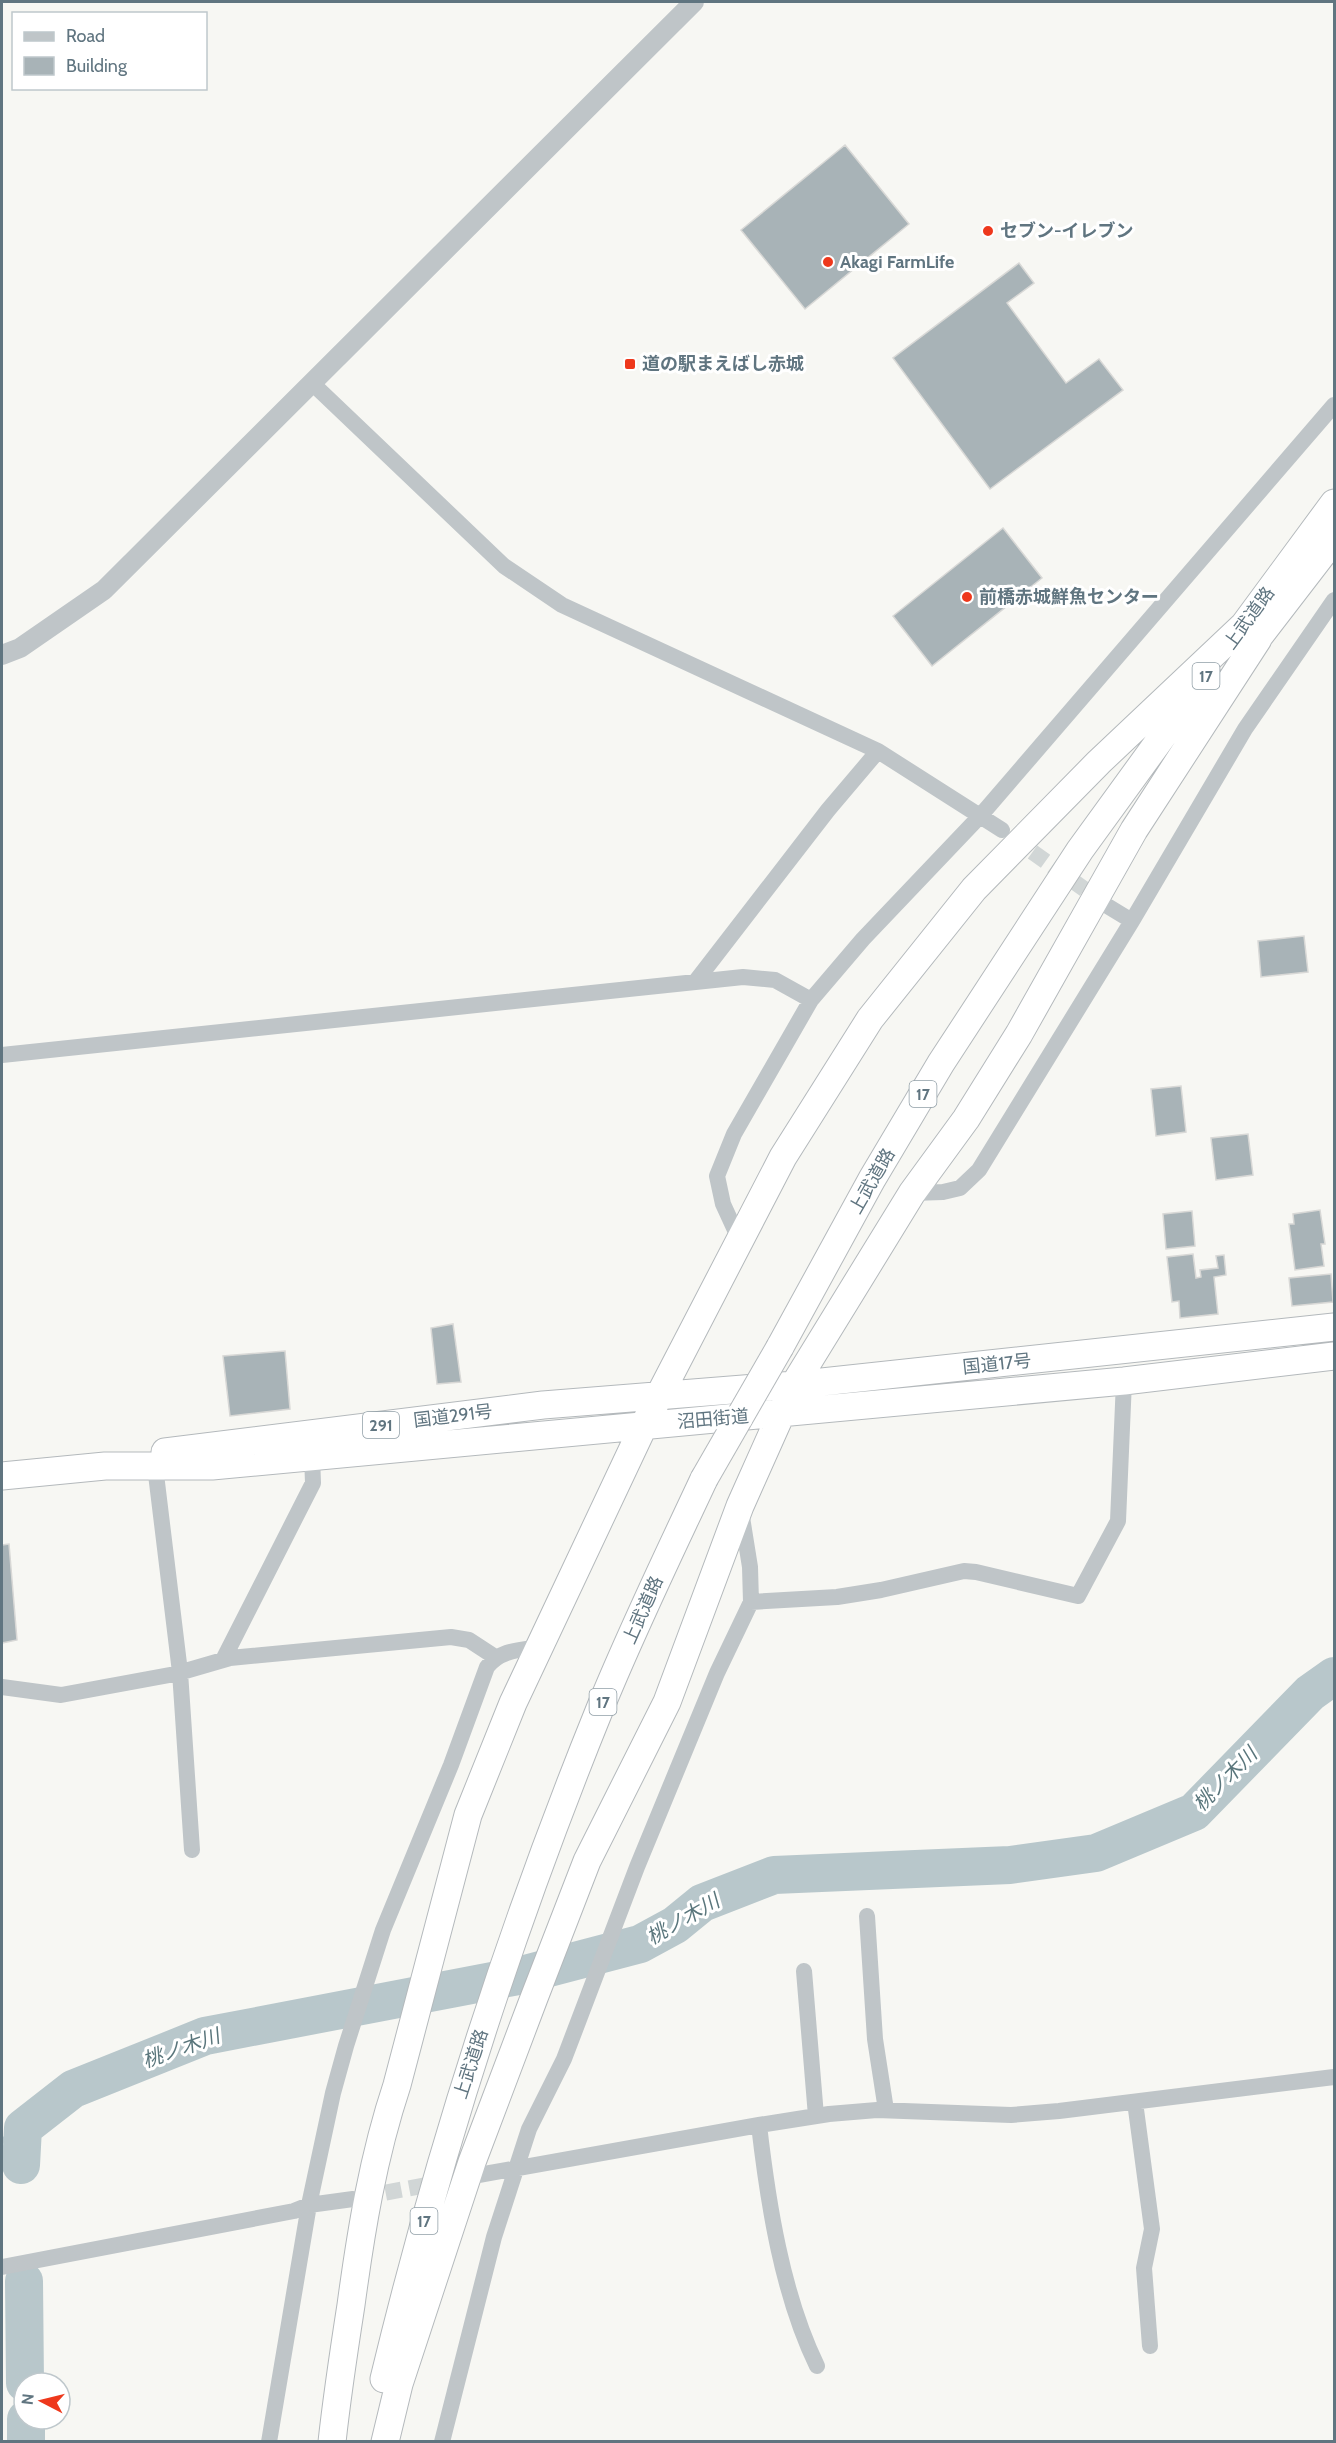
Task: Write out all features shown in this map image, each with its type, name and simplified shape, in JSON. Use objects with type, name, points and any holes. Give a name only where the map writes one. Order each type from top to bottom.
[{"type":"highway","name":"上武道路","points":[[1251,632],[1335,504]]},
{"type":"highway","name":"上武道路","points":[[369,2442],[425,2217],[490,2004],[562,1805],[604,1699],[644,1605],[704,1479],[780,1347],[872,1179],[936,1073],[1080,850],[1251,632],[1335,539]]},
{"type":"highway","points":[[386,2442],[399,2384],[472,2162],[534,1998],[587,1861],[667,1702],[740,1506],[794,1385],[912,1193],[966,1119],[1019,1034],[1134,830],[1251,632]]},
{"type":"highway","points":[[332,2442],[355,2272],[372,2178],[468,1815],[513,1703],[644,1425],[783,1157],[870,1019],[974,889],[1099,762],[1251,632]]},
{"type":"highway","name":"国道17号","points":[[659,1396],[794,1385],[1335,1327]]},
{"type":"highway","name":"国道17号","points":[[782,1413],[1124,1381],[1335,1356]]},
{"type":"highway","name":"国道291号","points":[[105,1466],[183,1449],[543,1405],[659,1396]]},
{"type":"highway","name":"沼田街道","points":[[644,1425],[782,1413]]},
{"type":"highway","name":"国道291号","points":[[2,1476],[105,1466],[212,1466],[644,1425]]},
{"type":"street","points":[[2,655],[20,648],[104,590],[694,2]]},
{"type":"street","points":[[312,383],[504,566],[562,605],[878,752],[1002,830]]},
{"type":"street","points":[[740,1241],[723,1204],[717,1176],[734,1134],[811,1000],[863,939],[981,815],[1335,405]]},
{"type":"street","points":[[912,1193],[943,1192],[960,1188],[979,1170],[1132,921],[1245,729],[1329,619],[1335,600]]},
{"type":"street","points":[[696,981],[828,810],[878,752]]},
{"type":"street","points":[[1109,907],[1132,921]]},
{"type":"street","points":[[2,1055],[743,977],[775,980],[811,1000]]},
{"type":"street","points":[[752,1602],[837,1597],[881,1590],[964,1571],[1078,1596],[1118,1521],[1124,1381]]},
{"type":"street","points":[[224,1660],[313,1483],[312,1456]]},
{"type":"street","points":[[155,1466],[180,1672],[192,1850]]},
{"type":"street","points":[[442,2442],[491,2247],[529,2129],[564,2060],[596,1980],[636,1867],[717,1673],[752,1602],[750,1567],[740,1506]]},
{"type":"street","points":[[2,1687],[61,1695],[180,1672],[224,1660],[451,1637],[469,1640],[495,1657]]},
{"type":"street","points":[[269,2442],[309,2205],[333,2093],[383,1930],[451,1765],[487,1667],[495,1657],[508,1652],[540,1647]]},
{"type":"street","points":[[867,1916],[876,2039],[886,2110]]},
{"type":"street","points":[[804,1971],[816,2116]]},
{"type":"street","points":[[473,2176],[759,2124],[816,2116],[886,2110],[1011,2115],[1335,2077]]},
{"type":"street","points":[[1135,2102],[1152,2229],[1144,2268],[1150,2346]]},
{"type":"street","points":[[759,2124],[780,2250],[796,2313],[806,2344],[817,2366]]},
{"type":"street","points":[[2,2267],[294,2211],[309,2205],[352,2199]]},
{"type":"building","points":[[845,145],[909,224],[805,309],[741,230]]},
{"type":"building","points":[[1019,263],[1034,283],[1007,303],[1066,383],[1099,359],[1123,390],[990,489],[893,358]]},
{"type":"building","name":"前橋赤城鮮魚センター","points":[[1003,528],[1042,578],[932,666],[893,616]]},
{"type":"building","points":[[1304,936],[1308,972],[1261,977],[1258,941]]},
{"type":"building","points":[[1181,1086],[1186,1132],[1156,1136],[1151,1089]]},
{"type":"building","points":[[1248,1134],[1253,1175],[1216,1180],[1211,1138]]},
{"type":"building","points":[[1320,1210],[1325,1244],[1321,1244],[1324,1266],[1295,1270],[1289,1224],[1294,1224],[1293,1214]]},
{"type":"building","points":[[1192,1211],[1195,1246],[1166,1249],[1163,1214]]},
{"type":"building","points":[[1193,1254],[1196,1278],[1201,1277],[1200,1270],[1218,1268],[1216,1256],[1224,1255],[1226,1275],[1214,1277],[1218,1314],[1180,1318],[1179,1301],[1172,1302],[1167,1257]]},
{"type":"building","points":[[1331,1274],[1333,1302],[1292,1306],[1289,1278]]},
{"type":"building","points":[[453,1324],[461,1382],[437,1384],[431,1328]]},
{"type":"building","points":[[285,1351],[290,1409],[230,1416],[223,1356]]},
{"type":"building","points":[[9,1544],[17,1640],[2,1643],[2,1545]]},
{"type":"waterway","name":"桃ノ木川","points":[[21,2165],[23,2128],[73,2089],[205,2036],[518,1976],[640,1944],[675,1925],[702,1903],[774,1875],[1010,1865],[1096,1853],[1194,1812],[1310,1693],[1334,1676]]},
{"type":"waterway","name":"桃ノ木川","points":[[2,2141],[23,2128]]},
{"type":"waterway","points":[[24,2281],[25,2371]]},
{"type":"waterway","points":[[26,2431],[26,2442]]},
{"type":"tunnel","points":[[1013,838],[1101,901]]},
{"type":"tunnel","points":[[362,2197],[443,2182]]},
{"type":"place","name":"セブン-イレブン","points":[[988,231]]},
{"type":"place","name":"Akagi FarmLife","points":[[828,262]]},
{"type":"place","name":"道の駅まえばし赤城","points":[[630,364]]},
{"type":"place","name":"前橋赤城鮮魚センター","points":[[967,597]]}]
